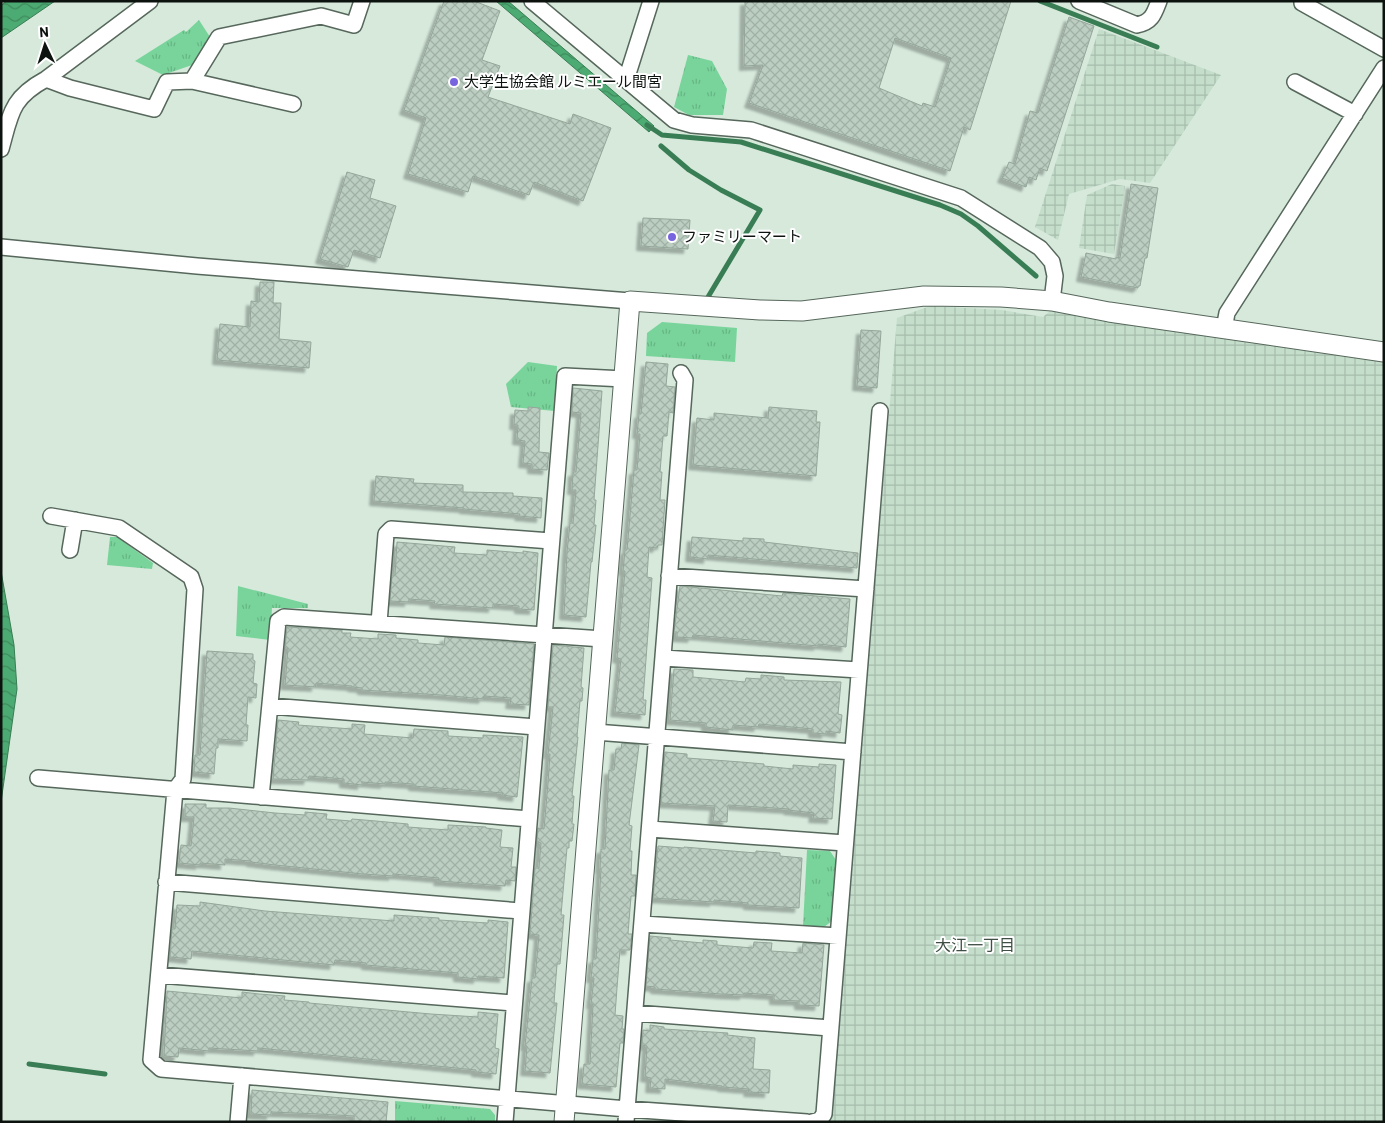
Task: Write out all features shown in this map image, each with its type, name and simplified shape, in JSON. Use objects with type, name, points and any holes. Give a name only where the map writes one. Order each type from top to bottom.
[{"type":"street","points":[[1,149],[11,111],[18,100],[32,86],[46,78],[150,1]]},
{"type":"street","points":[[192,82],[219,37],[321,16],[354,25],[362,1]]},
{"type":"street","points":[[532,1],[549,7],[626,80],[674,120],[692,125],[751,130],[961,198],[1040,248],[1052,262],[1055,276],[1052,301]]},
{"type":"street","points":[[626,80],[651,1]]},
{"type":"street","points":[[1079,1],[1137,25],[1146,24],[1150,20],[1159,1]]},
{"type":"street","points":[[1302,1],[1302,3],[1384,49]]},
{"type":"street","points":[[1224,328],[1227,313],[1384,68]]},
{"type":"street","points":[[46,78],[70,88],[154,109],[167,82],[192,82],[294,104]]},
{"type":"street","points":[[1295,82],[1355,114]]},
{"type":"street","points":[[1,248],[630,301],[760,310],[828,309],[924,296],[1001,296],[1052,301],[1384,352]]},
{"type":"street","points":[[565,1113],[630,301]]},
{"type":"street","points":[[627,1116],[685,380],[681,373]]},
{"type":"street","points":[[505,1122],[565,376],[624,379]]},
{"type":"street","points":[[812,1122],[820,1120],[824,1114],[880,411]]},
{"type":"street","points":[[51,516],[119,528],[191,577],[195,589],[183,779],[175,790],[151,1060],[161,1069],[506,1098],[565,1113],[807,1122]]},
{"type":"street","points":[[70,550],[75,520]]},
{"type":"street","points":[[379,623],[386,534],[392,529],[551,541]]},
{"type":"street","points":[[670,576],[866,589]]},
{"type":"street","points":[[261,797],[278,621],[284,617],[603,639]]},
{"type":"street","points":[[663,658],[859,670]]},
{"type":"street","points":[[270,706],[536,727]]},
{"type":"street","points":[[595,732],[853,752]]},
{"type":"street","points":[[38,778],[529,819]]},
{"type":"street","points":[[650,829],[846,843]]},
{"type":"street","points":[[166,882],[521,911]]},
{"type":"street","points":[[642,924],[838,936]]},
{"type":"street","points":[[159,975],[514,1003]]},
{"type":"street","points":[[635,1013],[830,1028]]},
{"type":"street","points":[[238,1122],[242,1076]]},
{"type":"shaded area","points":[[1099,29],[1221,75],[1150,183],[1120,179],[1069,194],[1058,240],[1035,227]]},
{"type":"shaded area","points":[[1112,184],[1125,186],[1114,254],[1079,248],[1087,195]]},
{"type":"shaded area","points":[[930,306],[1002,310],[1043,317],[1051,310],[1384,361],[1384,1122],[830,1122],[897,318]]},
{"type":"green space","points":[[199,20],[210,37],[195,64],[163,75],[135,61],[184,30],[186,32]]},
{"type":"green space","points":[[688,55],[712,61],[727,89],[723,115],[689,115],[674,107]]},
{"type":"green space","points":[[662,322],[737,328],[735,362],[646,356],[647,333]]},
{"type":"green space","points":[[528,362],[557,366],[555,411],[511,407],[506,384]]},
{"type":"green space","points":[[110,537],[117,537],[153,563],[152,569],[107,565]]},
{"type":"green space","points":[[238,586],[308,604],[308,608],[272,608],[270,640],[236,636]]},
{"type":"green space","points":[[807,850],[830,851],[836,860],[832,921],[824,927],[803,926]]},
{"type":"green space","points":[[395,1101],[490,1109],[495,1115],[495,1122],[395,1122]]},
{"type":"water","points":[[7,1],[55,1],[1,38],[1,5]]},
{"type":"water","points":[[496,1],[508,1],[654,126],[649,132]]},
{"type":"water","points":[[1,571],[14,645],[17,689],[1,802]]},
{"type":"building","points":[[444,1],[474,1],[500,11],[482,60],[500,66],[488,97],[570,124],[573,114],[611,128],[583,201],[534,182],[529,195],[473,176],[468,192],[408,174],[426,118],[404,110]]},
{"type":"building","points":[[745,1],[1011,1],[970,130],[964,127],[950,171],[749,103],[763,65],[744,66]],"holes":[[[895,38],[951,58],[935,107],[923,103],[922,106],[879,88]]]},
{"type":"building","points":[[1069,17],[1094,26],[1047,171],[1040,168],[1036,180],[1029,177],[1026,187],[1002,178],[1009,162],[1015,164],[1030,111],[1038,113]]},
{"type":"building","points":[[347,172],[375,180],[370,198],[396,206],[380,258],[354,250],[348,267],[320,259]]},
{"type":"building","points":[[1131,184],[1158,188],[1147,258],[1145,258],[1140,286],[1138,288],[1081,277],[1086,253],[1116,259],[1116,257],[1120,258]]},
{"type":"building","points":[[643,218],[690,220],[688,249],[641,246]]},
{"type":"building","points":[[260,282],[274,282],[273,303],[281,303],[279,339],[311,342],[309,368],[217,360],[220,324],[250,327],[251,301],[259,302]]},
{"type":"building","points":[[861,330],[881,331],[877,388],[857,386]]},
{"type":"building","points":[[646,362],[668,364],[666,386],[675,387],[673,413],[669,412],[667,436],[663,436],[660,472],[662,472],[660,500],[665,500],[662,545],[658,545],[657,548],[649,547],[647,577],[652,578],[643,700],[646,700],[645,715],[615,712],[621,659],[617,658],[625,571],[623,571],[625,550],[627,550],[634,470],[637,470],[640,434],[637,434]]},
{"type":"building","points":[[573,388],[602,391],[594,500],[596,500],[594,525],[596,525],[586,617],[564,615],[567,552],[570,523],[573,523],[576,490],[572,490],[573,472],[576,472],[581,413],[572,412]]},
{"type":"building","points":[[528,407],[540,408],[539,452],[549,453],[547,470],[532,469],[532,464],[523,463],[525,441],[517,440],[518,425],[514,425],[515,410],[528,411]]},
{"type":"building","points":[[769,407],[817,411],[816,422],[820,422],[816,476],[693,465],[697,418],[714,420],[714,413],[768,418]]},
{"type":"building","points":[[376,476],[414,479],[413,483],[463,485],[463,492],[513,493],[513,496],[542,498],[541,518],[464,508],[374,501]]},
{"type":"building","points":[[692,537],[743,541],[743,538],[764,539],[764,542],[858,553],[857,568],[708,555],[708,559],[690,557]]},
{"type":"building","points":[[397,542],[455,547],[454,553],[487,555],[487,550],[538,553],[534,610],[519,609],[519,606],[493,604],[493,608],[434,604],[435,601],[409,599],[409,602],[390,601],[392,575],[395,575]]},
{"type":"building","points":[[680,586],[782,596],[783,593],[850,599],[846,647],[693,635],[692,638],[677,637],[677,632],[674,632]]},
{"type":"building","points":[[287,627],[342,630],[342,633],[351,633],[350,637],[378,639],[378,634],[396,635],[396,638],[418,640],[418,643],[444,645],[445,637],[534,644],[529,705],[510,704],[511,698],[484,696],[483,699],[362,690],[362,688],[352,686],[316,683],[316,687],[285,685],[288,648],[285,648]]},
{"type":"building","points":[[553,645],[584,648],[581,687],[583,688],[582,701],[580,701],[572,796],[574,796],[572,824],[574,824],[572,841],[569,841],[569,848],[567,848],[561,915],[564,915],[560,964],[557,964],[554,1003],[557,1003],[550,1073],[525,1071],[527,1046],[525,1046],[532,978],[535,978],[539,935],[530,934],[535,868],[539,868],[541,843],[537,842],[538,828],[544,829],[548,783],[550,754],[548,754],[553,707],[548,707]]},
{"type":"building","points":[[207,651],[253,654],[253,660],[255,661],[253,683],[257,684],[256,698],[248,697],[247,741],[218,739],[214,774],[194,772],[195,755],[200,755]]},
{"type":"building","points":[[674,669],[693,670],[693,677],[745,682],[746,678],[761,679],[761,675],[784,677],[784,680],[841,682],[838,714],[842,715],[840,733],[826,731],[826,734],[813,733],[813,729],[759,724],[758,727],[733,725],[733,730],[706,727],[706,723],[670,720]]},
{"type":"building","points":[[278,720],[299,722],[298,725],[352,729],[352,724],[365,725],[364,734],[413,738],[414,729],[448,731],[448,736],[483,738],[483,735],[523,737],[517,797],[502,795],[503,793],[413,786],[413,784],[362,782],[362,785],[344,783],[344,779],[309,776],[308,780],[273,779]]},
{"type":"building","points":[[622,743],[639,745],[629,825],[632,826],[631,875],[636,875],[635,896],[631,896],[628,934],[632,934],[630,950],[620,950],[615,1015],[623,1016],[622,1029],[624,1029],[623,1043],[620,1043],[616,1087],[582,1084],[584,1064],[590,1064],[593,1004],[591,1004],[594,978],[591,978],[593,959],[596,959],[601,849],[605,849],[609,770],[614,770],[616,749],[621,749]]},
{"type":"building","points":[[665,752],[687,754],[687,758],[764,764],[764,766],[793,769],[793,765],[819,767],[819,764],[836,765],[832,819],[813,818],[814,813],[789,809],[728,805],[727,822],[713,821],[715,806],[661,803]]},
{"type":"building","points":[[185,804],[206,804],[206,808],[229,808],[275,813],[305,815],[305,812],[327,814],[326,819],[351,821],[352,819],[408,824],[408,827],[448,830],[448,825],[486,827],[502,830],[500,847],[513,848],[511,867],[516,867],[515,881],[506,880],[505,886],[438,881],[439,878],[393,874],[393,876],[363,874],[225,859],[225,865],[179,863],[181,845],[191,846],[194,817],[185,817]]},
{"type":"building","points":[[658,846],[780,853],[780,856],[802,858],[799,908],[748,905],[748,903],[714,900],[714,902],[653,898]]},
{"type":"building","points":[[200,902],[265,911],[394,921],[394,915],[439,918],[439,920],[488,923],[488,920],[508,922],[504,978],[478,976],[478,979],[458,977],[458,973],[366,965],[366,963],[335,960],[334,965],[192,951],[191,959],[170,957],[172,929],[175,929],[177,905],[200,906]]},
{"type":"building","points":[[650,936],[703,943],[703,940],[717,941],[717,945],[753,948],[754,942],[772,943],[771,951],[802,953],[803,943],[824,945],[819,1006],[799,1005],[799,1001],[774,1000],[774,995],[721,994],[655,989],[655,987],[646,986]]},
{"type":"building","points":[[167,991],[242,998],[242,992],[285,996],[284,1000],[309,1003],[431,1014],[478,1017],[478,1012],[498,1014],[495,1048],[499,1049],[496,1074],[476,1072],[476,1070],[258,1048],[258,1051],[209,1048],[209,1051],[179,1048],[178,1057],[164,1056]]},
{"type":"building","points":[[650,1025],[664,1027],[664,1029],[728,1033],[727,1035],[755,1038],[753,1069],[770,1070],[769,1093],[748,1092],[749,1089],[665,1079],[665,1089],[650,1088],[651,1078],[645,1077],[647,1046],[642,1045],[643,1030],[650,1031]]},
{"type":"building","points":[[252,1090],[388,1102],[386,1122],[354,1121],[354,1116],[271,1112],[271,1115],[251,1114]]},
{"type":"waterway","points":[[1040,1],[1157,47]]},
{"type":"waterway","points":[[647,125],[662,135],[741,142],[940,205],[961,214],[978,226],[1036,276]]},
{"type":"waterway","points":[[661,146],[689,170],[721,190],[760,210],[708,297]]},
{"type":"waterway","points":[[29,1064],[105,1074]]},
{"type":"place","name":"大学生協会館 ルミエール間宮","points":[[454,82]]},
{"type":"place","name":"ファミリーマート","points":[[672,237]]},
{"type":"district","name":"大江一丁目","points":[[975,945]]}]
